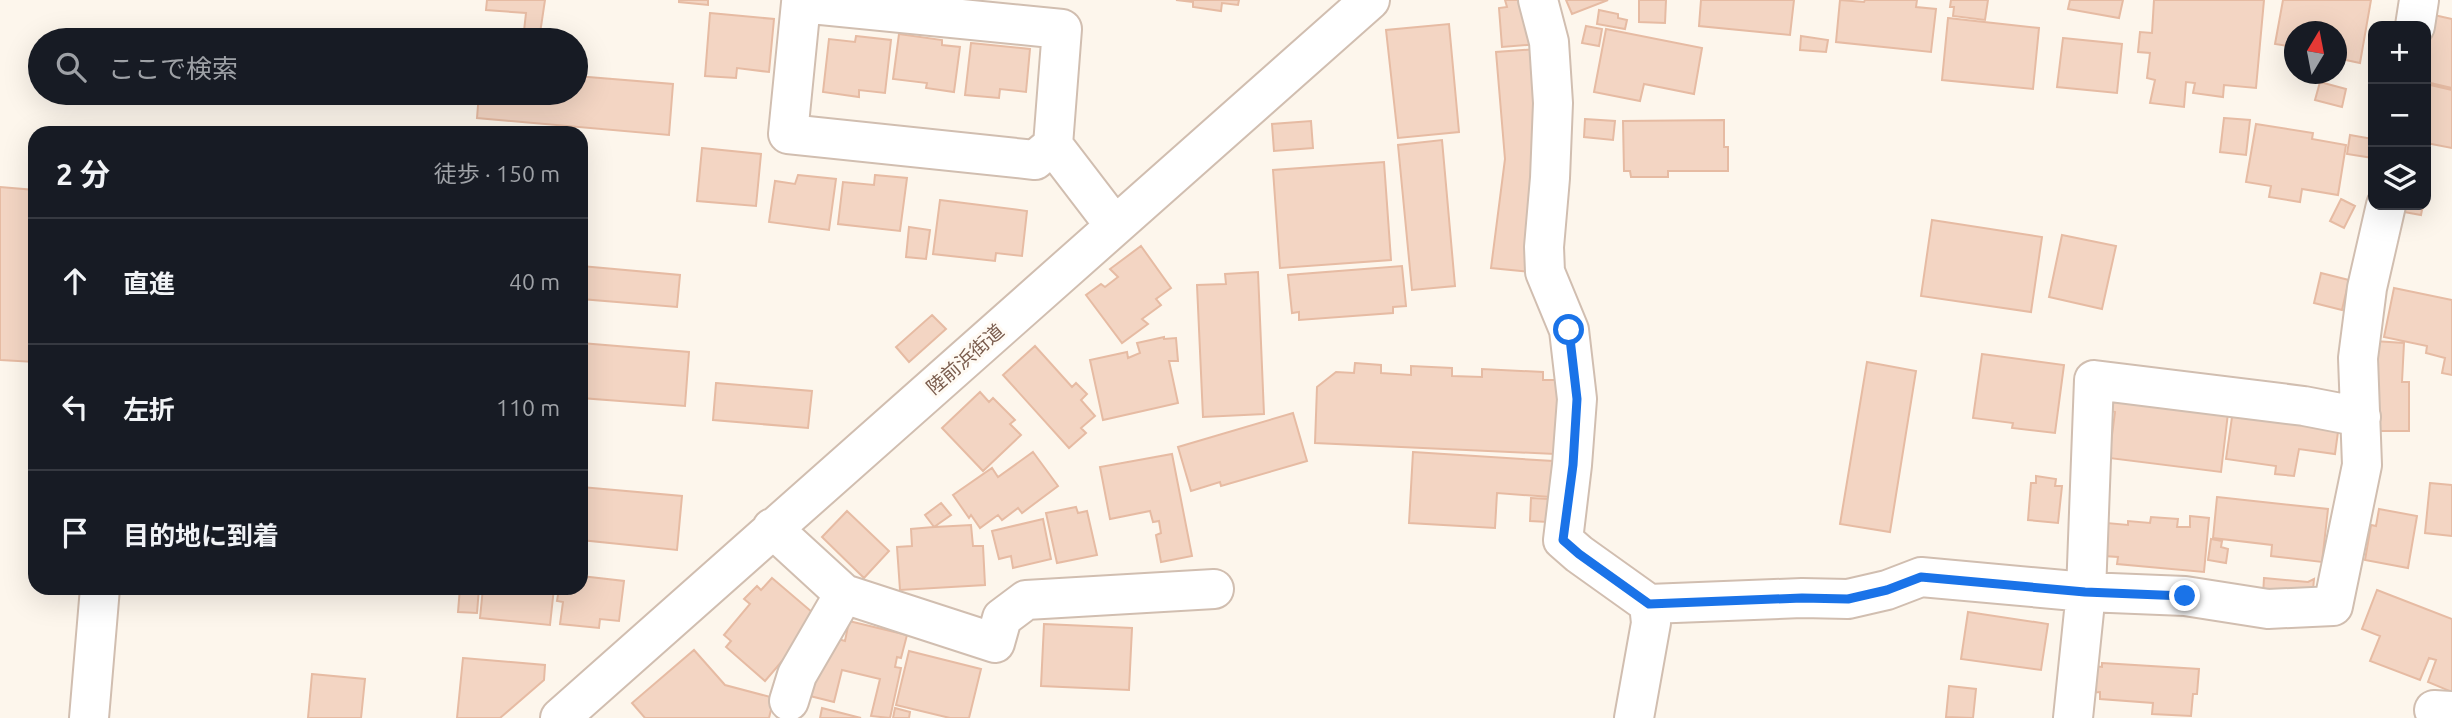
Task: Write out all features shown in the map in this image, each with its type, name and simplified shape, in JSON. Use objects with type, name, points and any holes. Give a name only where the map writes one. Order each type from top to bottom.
[{"type":"street","name":"陸前浜街道","points":[[560,718],[1370,0]]},
{"type":"street","points":[[1538,0],[1549,42],[1553,103],[1544,247],[1545,272],[1569,330],[1577,399],[1573,465],[1563,540],[1649,604],[1802,598],[1848,599],[1887,590],[1921,577],[2085,592],[2185,596],[2268,609],[2333,606],[2362,464],[2358,358],[2367,288],[2385,210]]},
{"type":"street","points":[[2416,21],[2419,0]]},
{"type":"street","points":[[1053,145],[1034,160],[788,134],[802,3],[1020,12],[1062,29],[1053,145],[1115,226]]},
{"type":"street","points":[[2073,718],[2085,592],[2094,380],[2304,406],[2361,417]]},
{"type":"street","points":[[772,528],[844,594],[995,643],[1002,618],[1026,600],[1213,589]]},
{"type":"street","points":[[789,701],[797,675],[844,594]]},
{"type":"street","points":[[89,718],[99,595]]},
{"type":"street","points":[[1634,718],[1651,623],[1649,604]]},
{"type":"building","points":[[487,0],[545,0],[541,28],[524,28],[526,13],[486,10]]},
{"type":"building","points":[[708,0],[708,5],[679,2]]},
{"type":"building","points":[[1176,0],[1239,0],[1238,5],[1222,3],[1221,11],[1193,7],[1193,2]]},
{"type":"building","points":[[1505,0],[1528,0],[1539,44],[1502,47],[1499,8],[1507,7]]},
{"type":"building","points":[[1566,0],[1608,0],[1572,14]]},
{"type":"building","points":[[1639,0],[1666,0],[1665,23],[1639,22]]},
{"type":"building","points":[[1701,0],[1794,0],[1790,35],[1699,26]]},
{"type":"building","points":[[1840,0],[1917,0],[1916,7],[1936,9],[1931,52],[1836,42]]},
{"type":"building","points":[[1951,0],[1988,0],[1985,20],[1953,16],[1954,7],[1950,7]]},
{"type":"building","points":[[2070,0],[2123,0],[2119,18],[2068,9]]},
{"type":"building","points":[[2154,0],[2264,0],[2256,88],[2224,85],[2223,97],[2193,93],[2195,83],[2186,82],[2184,107],[2150,103],[2155,80],[2147,78],[2150,53],[2138,52],[2140,32],[2152,33]]},
{"type":"building","points":[[2283,0],[2371,0],[2360,63],[2347,60],[2347,21],[2284,21],[2284,45],[2275,44]]},
{"type":"building","points":[[1599,10],[1618,14],[1618,18],[1627,20],[1625,29],[1597,24]]},
{"type":"building","points":[[710,13],[774,19],[769,72],[737,68],[736,78],[705,76]]},
{"type":"building","points":[[2434,15],[2452,19],[2452,88],[2431,83],[2431,30]]},
{"type":"building","points":[[1948,18],[2039,28],[2033,89],[1942,80]]},
{"type":"building","points":[[1449,24],[1459,132],[1398,138],[1386,30]]},
{"type":"building","points":[[1586,26],[1602,29],[1599,46],[1582,43]]},
{"type":"building","points":[[1606,29],[1702,48],[1694,94],[1644,84],[1640,101],[1594,92]]},
{"type":"building","points":[[899,34],[942,40],[942,45],[960,47],[954,92],[926,88],[927,83],[893,79]]},
{"type":"building","points":[[856,36],[891,40],[885,93],[859,90],[859,97],[823,92],[829,39],[855,42]]},
{"type":"building","points":[[1801,36],[1828,40],[1826,52],[1800,50]]},
{"type":"building","points":[[2063,38],[2122,44],[2117,93],[2057,87]]},
{"type":"building","points":[[971,43],[1030,49],[1026,92],[1000,89],[999,98],[965,95]]},
{"type":"building","points":[[1537,49],[1532,272],[1491,268],[1505,159],[1496,52]]},
{"type":"building","points":[[588,77],[673,84],[669,135],[477,118],[478,105],[588,105]]},
{"type":"building","points":[[2319,84],[2346,89],[2342,107],[2315,100]]},
{"type":"building","points":[[2431,85],[2452,90],[2452,148],[2431,144]]},
{"type":"building","points":[[2224,118],[2250,120],[2246,155],[2220,152]]},
{"type":"building","points":[[1585,119],[1615,121],[1613,140],[1584,137]]},
{"type":"building","points":[[1724,120],[1724,147],[1728,147],[1728,171],[1668,171],[1668,177],[1631,177],[1630,171],[1624,171],[1623,121]]},
{"type":"building","points":[[1311,121],[1313,148],[1274,151],[1272,124]]},
{"type":"building","points":[[2256,124],[2313,133],[2312,139],[2346,145],[2338,195],[2302,189],[2300,202],[2269,197],[2271,186],[2246,182]]},
{"type":"building","points":[[2350,135],[2368,138],[2368,157],[2347,154]]},
{"type":"building","points":[[1442,140],[1455,286],[1412,290],[1398,145]]},
{"type":"building","points":[[702,148],[761,154],[756,206],[697,201]]},
{"type":"building","points":[[1384,162],[1391,260],[1280,268],[1273,170]]},
{"type":"building","points":[[798,175],[836,179],[829,230],[769,222],[775,181],[795,184]]},
{"type":"building","points":[[875,175],[907,178],[900,231],[838,224],[843,182],[874,185]]},
{"type":"building","points":[[0,187],[28,189],[28,362],[0,360]]},
{"type":"building","points":[[2341,199],[2355,206],[2344,228],[2330,221]]},
{"type":"building","points":[[940,200],[1027,211],[1022,256],[996,253],[995,261],[933,254]]},
{"type":"building","points":[[2405,210],[2422,210],[2421,215]]},
{"type":"building","points":[[1932,220],[2042,237],[2031,312],[1921,296]]},
{"type":"building","points":[[909,227],[930,230],[926,259],[906,257]]},
{"type":"building","points":[[2062,235],[2116,246],[2102,309],[2049,297]]},
{"type":"building","points":[[1141,246],[1171,288],[1156,299],[1161,305],[1142,319],[1148,324],[1122,343],[1086,295],[1101,284],[1105,287],[1118,277],[1110,269]]},
{"type":"building","points":[[1402,266],[1406,306],[1393,307],[1393,313],[1299,320],[1299,312],[1292,313],[1288,275]]},
{"type":"building","points":[[588,267],[680,275],[677,307],[588,300]]},
{"type":"building","points":[[1258,272],[1264,414],[1203,417],[1197,285],[1226,284],[1225,274]]},
{"type":"building","points":[[2321,273],[2349,280],[2342,310],[2314,303]]},
{"type":"building","points":[[2394,288],[2452,300],[2452,375],[2442,373],[2445,358],[2426,353],[2427,346],[2384,337]]},
{"type":"building","points":[[932,315],[946,329],[909,362],[896,347]]},
{"type":"building","points":[[1164,337],[1176,338],[1178,361],[1169,361],[1178,403],[1103,420],[1090,360],[1127,352],[1128,358],[1140,353],[1137,343]]},
{"type":"building","points":[[2374,341],[2404,343],[2402,382],[2409,382],[2409,431],[2372,431]]},
{"type":"building","points":[[588,344],[689,352],[685,406],[588,399]]},
{"type":"building","points":[[1035,346],[1072,387],[1076,383],[1087,394],[1081,400],[1095,416],[1081,428],[1086,433],[1069,448],[1003,375]]},
{"type":"building","points":[[1982,354],[2064,365],[2055,433],[2012,428],[2013,423],[1973,418]]},
{"type":"building","points":[[1867,362],[1916,371],[1890,532],[1840,524]]},
{"type":"building","points":[[1355,363],[1381,365],[1381,373],[1411,375],[1411,366],[1452,368],[1452,376],[1482,377],[1482,369],[1543,372],[1543,380],[1559,380],[1555,454],[1315,443],[1317,387],[1336,372],[1354,373]]},
{"type":"building","points":[[716,383],[812,391],[808,428],[713,420]]},
{"type":"building","points":[[980,392],[989,402],[993,398],[1015,420],[1010,424],[1021,435],[983,471],[942,428]]},
{"type":"building","points":[[2111,399],[2228,413],[2221,472],[2109,458],[2115,412],[2110,411]]},
{"type":"building","points":[[2234,403],[2340,417],[2335,454],[2299,449],[2294,476],[2275,474],[2276,466],[2226,459]]},
{"type":"building","points":[[1293,413],[1307,461],[1221,486],[1220,482],[1191,491],[1178,447]]},
{"type":"building","points":[[1033,452],[1058,486],[1022,513],[1018,508],[1002,520],[998,515],[980,528],[971,515],[969,518],[953,495],[992,468],[998,477]]},
{"type":"building","points":[[1413,452],[1553,461],[1551,497],[1497,493],[1495,528],[1409,523]]},
{"type":"building","points":[[1172,454],[1192,556],[1161,562],[1156,535],[1161,533],[1159,521],[1153,522],[1150,511],[1110,519],[1100,467]]},
{"type":"building","points":[[2036,476],[2056,479],[2055,486],[2062,486],[2058,523],[2028,520],[2031,483],[2036,483]]},
{"type":"building","points":[[2430,483],[2452,485],[2452,536],[2425,533]]},
{"type":"building","points":[[588,488],[682,496],[677,550],[588,541]]},
{"type":"building","points":[[2217,497],[2328,509],[2322,562],[2271,556],[2272,545],[2213,538]]},
{"type":"building","points":[[1531,498],[1549,499],[1548,522],[1530,521]]},
{"type":"building","points":[[941,503],[951,515],[934,527],[925,515]]},
{"type":"building","points":[[1076,507],[1078,513],[1087,511],[1097,555],[1057,563],[1046,513]]},
{"type":"building","points":[[2379,509],[2417,516],[2408,568],[2365,560],[2371,525],[2376,526]]},
{"type":"building","points":[[847,511],[889,551],[864,578],[822,537]]},
{"type":"building","points":[[2190,516],[2209,518],[2204,572],[2117,564],[2118,557],[2104,556],[2107,523],[2150,523],[2151,517],[2178,519],[2177,527],[2190,527]]},
{"type":"building","points":[[1043,519],[1051,559],[1013,568],[1011,556],[999,559],[992,531]]},
{"type":"building","points":[[971,525],[973,546],[983,546],[985,585],[900,590],[897,547],[912,546],[911,529]]},
{"type":"building","points":[[2211,539],[2222,541],[2221,547],[2228,549],[2226,563],[2208,560]]},
{"type":"building","points":[[588,577],[624,581],[619,621],[600,619],[599,628],[560,624],[563,602],[557,601],[558,595],[588,595]]},
{"type":"building","points":[[772,578],[819,618],[765,681],[726,647],[731,641],[724,635],[750,604],[744,599],[757,586],[761,590]]},
{"type":"building","points":[[2264,578],[2308,582],[2314,579],[2312,601],[2263,595]]},
{"type":"building","points":[[2377,590],[2452,619],[2452,692],[2428,682],[2436,660],[2429,658],[2420,680],[2370,661],[2380,636],[2362,629]]},
{"type":"building","points":[[459,595],[478,595],[477,613],[458,612]]},
{"type":"building","points":[[482,595],[553,595],[550,625],[480,618]]},
{"type":"building","points":[[1968,612],[2048,624],[2041,670],[1961,659]]},
{"type":"building","points":[[849,621],[907,635],[901,658],[897,657],[895,667],[901,668],[890,718],[871,716],[880,679],[842,670],[834,702],[802,694],[828,636],[845,641]]},
{"type":"building","points":[[1044,624],[1132,628],[1129,690],[1041,686]]},
{"type":"building","points":[[694,650],[725,685],[774,698],[769,718],[645,718],[632,703]]},
{"type":"building","points":[[909,651],[981,669],[969,718],[950,718],[896,705]]},
{"type":"building","points":[[463,658],[545,665],[544,680],[500,718],[457,718]]},
{"type":"building","points":[[2102,663],[2199,669],[2197,694],[2193,694],[2191,716],[2152,714],[2153,703],[2100,699],[2100,692],[2090,693],[2085,665],[2102,667]]},
{"type":"building","points":[[312,674],[365,679],[361,718],[308,718]]},
{"type":"building","points":[[1949,686],[1976,689],[1973,718],[1946,717]]},
{"type":"building","points":[[822,708],[861,718],[820,718]]},
{"type":"building","points":[[895,708],[910,712],[909,718],[893,718]]},
{"type":"route","points":[[1569,330],[1577,399],[1573,465],[1563,540],[1649,604],[1802,598],[1848,599],[1887,590],[1921,577],[2085,592],[2185,596]]}]
